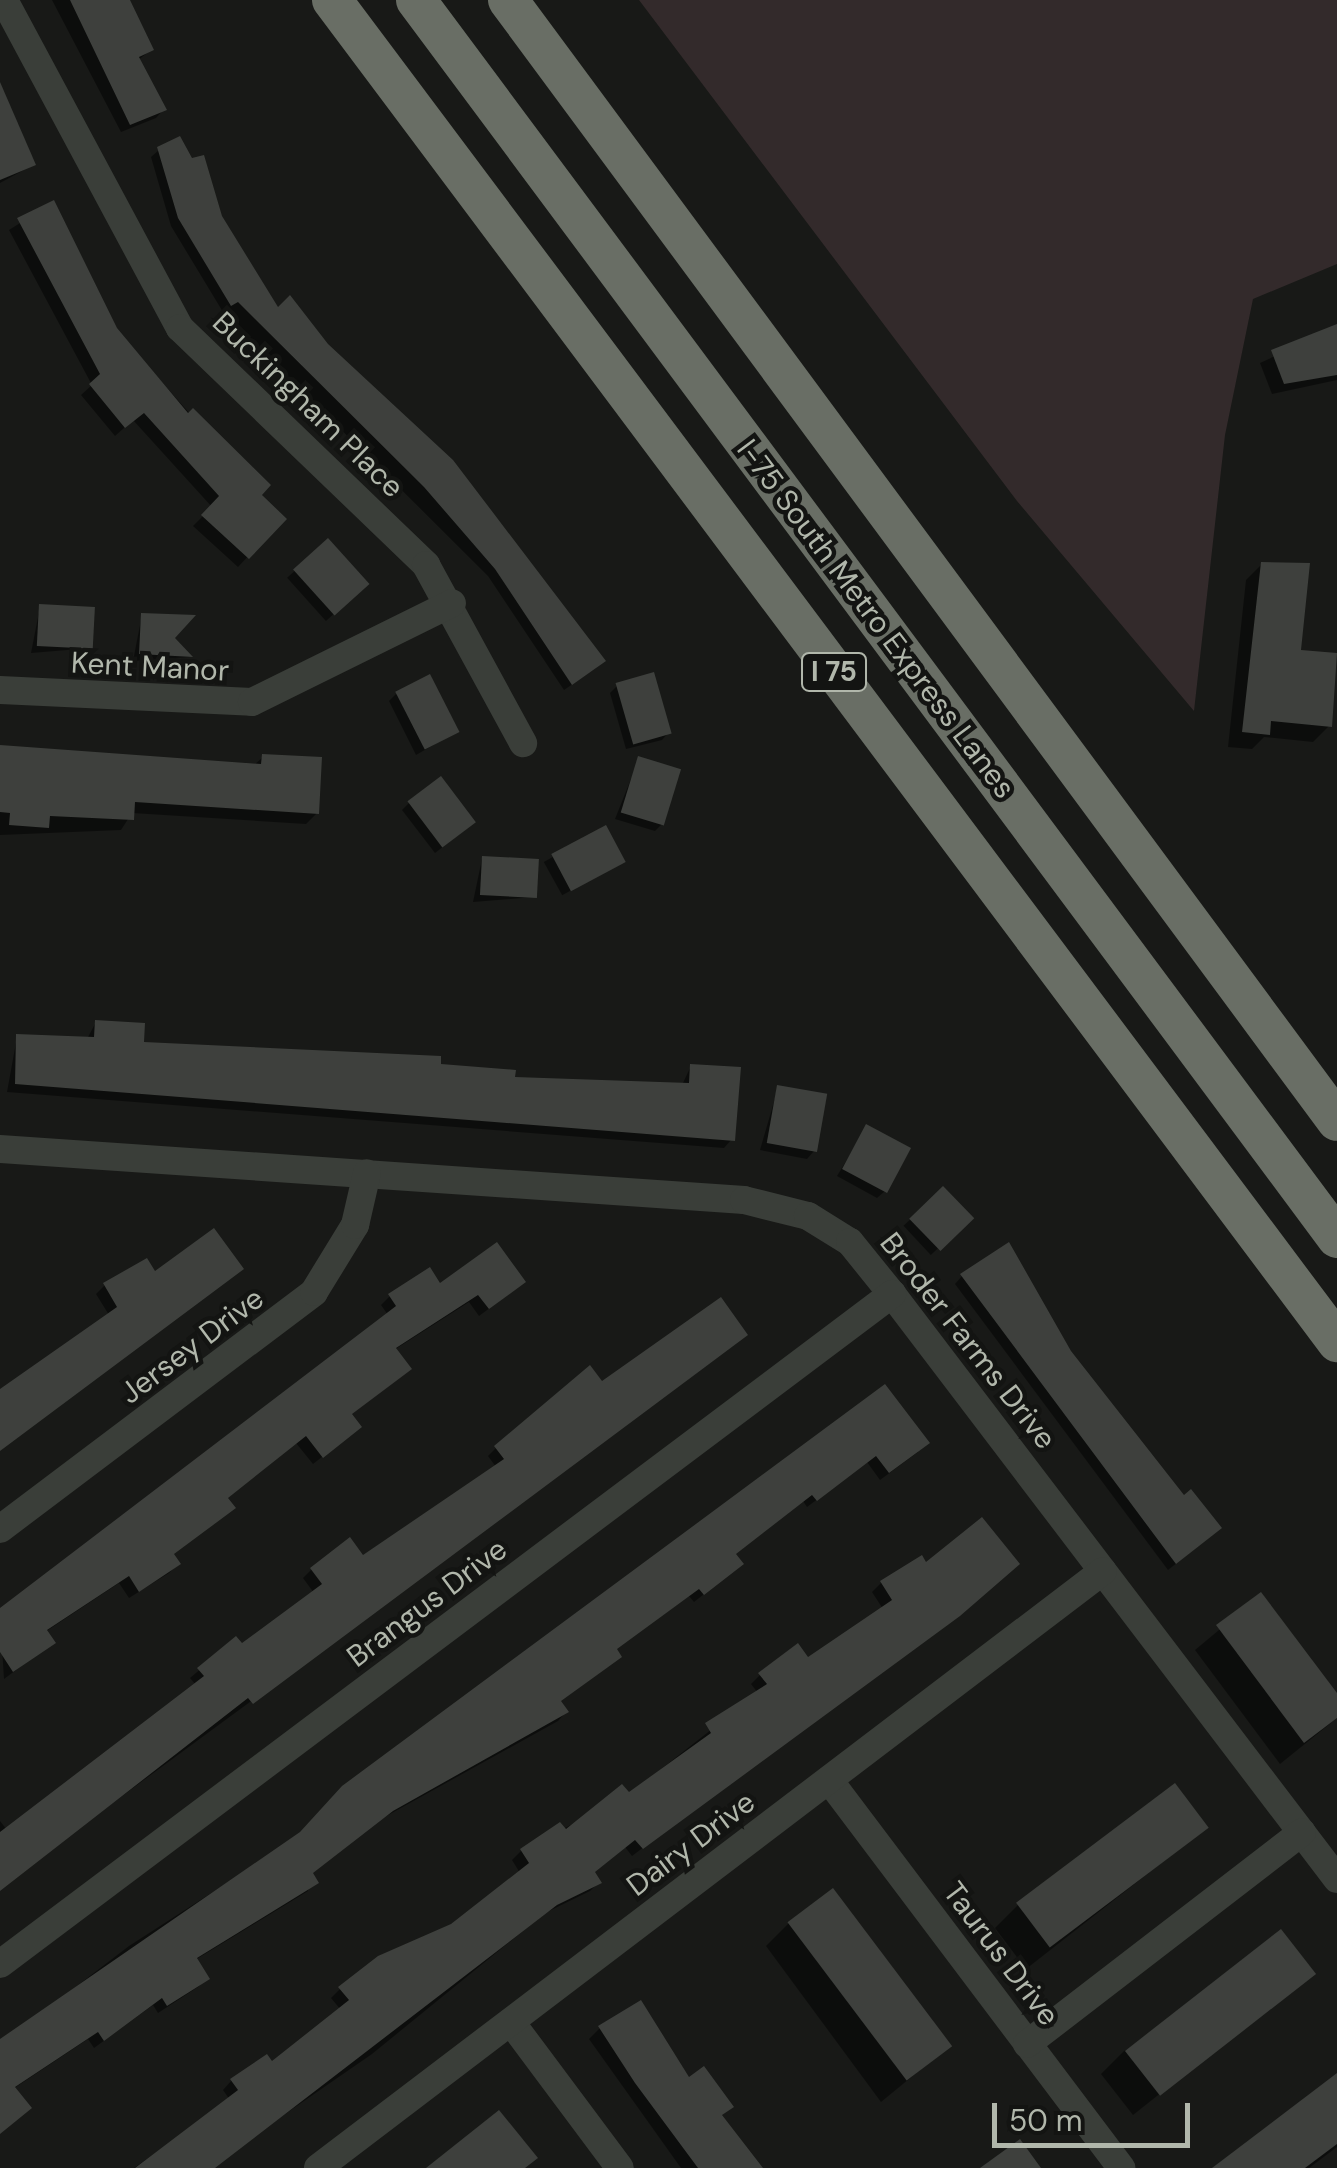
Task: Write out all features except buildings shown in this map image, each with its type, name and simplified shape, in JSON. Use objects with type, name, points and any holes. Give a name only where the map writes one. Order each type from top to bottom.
[{"type":"highway","name":"I 75","points":[[332,0],[1337,1342]]},
{"type":"highway","name":"I-75 South Metro Express Lanes","points":[[416,0],[1337,1238]]},
{"type":"highway","points":[[508,0],[1337,1120]]},
{"type":"street","name":"Buckingham Place","points":[[4,0],[24,29],[180,328],[394,532],[452,603],[523,742]]},
{"type":"street","points":[[0,45],[24,29]]},
{"type":"street","name":"Kent Manor","points":[[0,690],[252,702],[452,603]]},
{"type":"street","name":"Broder Farms Drive","points":[[0,1149],[744,1200],[808,1216],[850,1242],[892,1294],[1337,1879]]},
{"type":"street","name":"Jersey Drive","points":[[0,1529],[314,1292],[355,1225],[367,1173]]},
{"type":"street","name":"Brangus Drive","points":[[0,1964],[892,1294]]},
{"type":"street","name":"Dairy Drive","points":[[318,2168],[1103,1572]]},
{"type":"street","name":"Taurus Drive","points":[[829,1780],[1121,2168]]},
{"type":"street","points":[[1028,2044],[1302,1832]]},
{"type":"street","points":[[511,2022],[620,2168]]},
{"type":"shaded area","points":[[639,0],[1337,0],[1337,264],[1253,299],[1225,435],[1194,711],[1017,501]]}]
